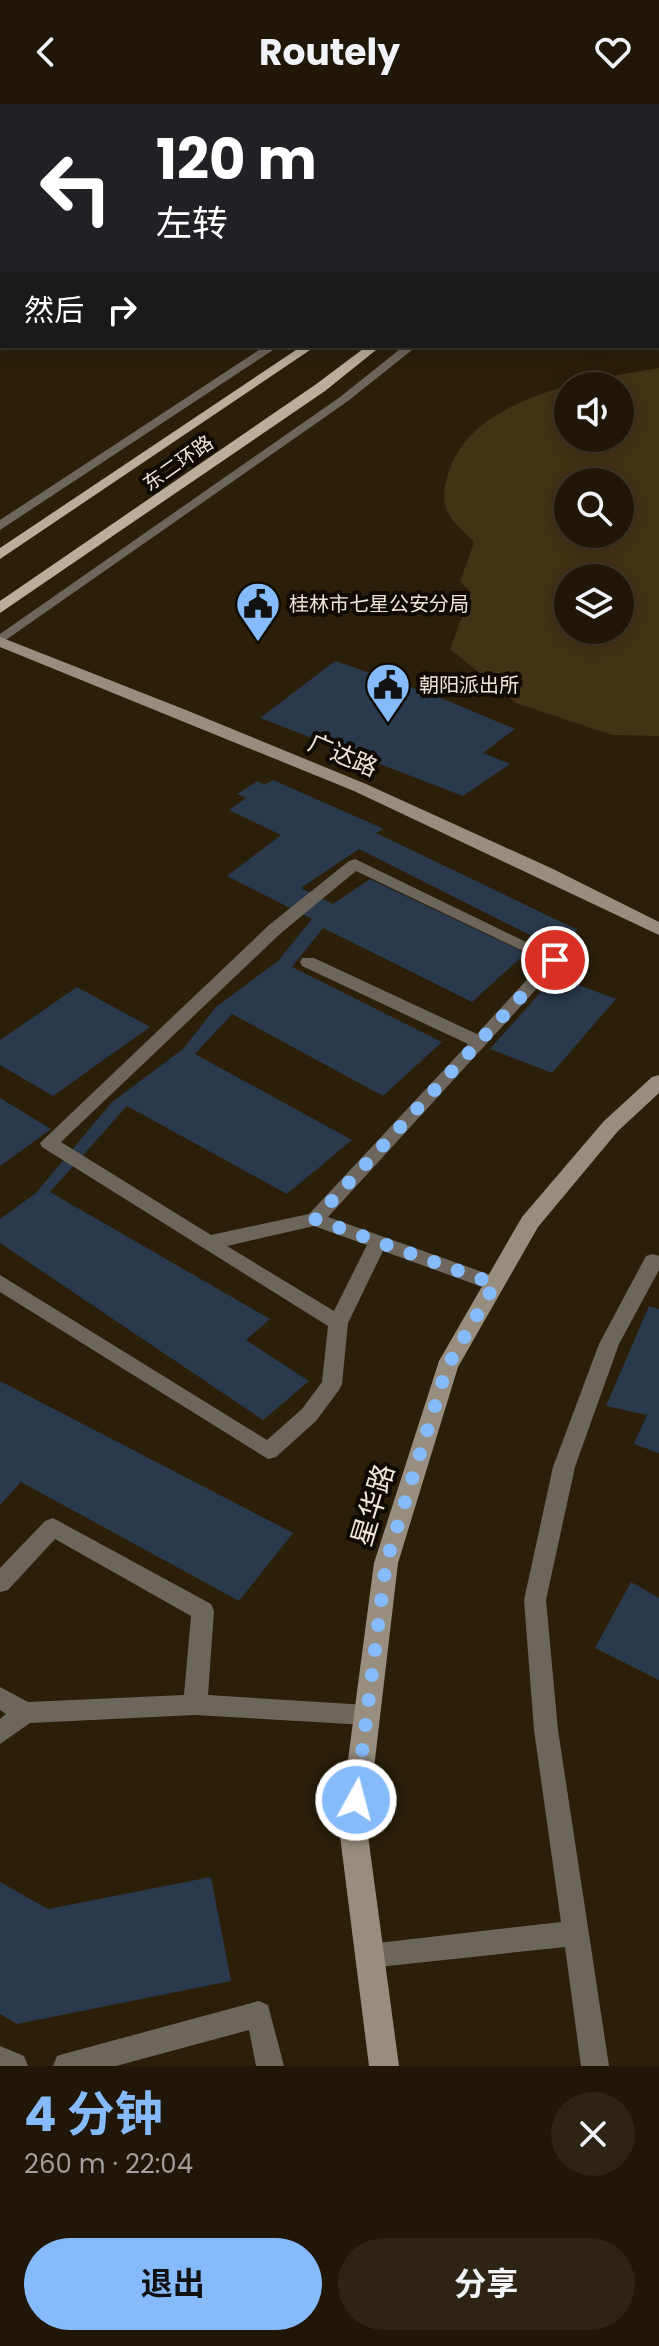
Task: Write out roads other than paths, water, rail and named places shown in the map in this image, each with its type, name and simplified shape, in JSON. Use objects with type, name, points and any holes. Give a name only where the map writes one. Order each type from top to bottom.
[{"type":"main road","name":"东二环路","points":[[0,555],[307,348]]},
{"type":"main road","name":"东二环路","points":[[0,608],[320,388],[372,348]]},
{"type":"street","name":"广达路","points":[[0,641],[206,721],[422,815],[611,903],[659,929]]},
{"type":"street","name":"星华路","points":[[384,2066],[353,1828],[386,1563],[447,1367],[530,1222],[611,1126],[659,1082]]},
{"type":"lane","points":[[0,526],[270,348]]},
{"type":"lane","points":[[0,641],[344,399],[408,348]]},
{"type":"lane","points":[[315,1219],[555,960],[355,864],[275,929],[49,1143],[338,1323]]},
{"type":"lane","points":[[308,962],[479,1042]]},
{"type":"lane","points":[[208,1243],[315,1219],[495,1284]]},
{"type":"lane","points":[[0,1282],[268,1451],[309,1415],[332,1384],[338,1323],[378,1242]]},
{"type":"lane","points":[[595,2066],[546,1730],[535,1600],[564,1467],[609,1344],[653,1261],[659,1263]]},
{"type":"lane","points":[[0,1583],[53,1527],[203,1611],[195,1705]]},
{"type":"lane","points":[[0,1697],[25,1713],[195,1705],[367,1715]]},
{"type":"lane","points":[[0,1733],[25,1713]]},
{"type":"lane","points":[[369,1956],[576,1933]]},
{"type":"lane","points":[[67,2066],[259,2014],[270,2066]]},
{"type":"lane","points":[[0,2059],[14,2066]]},
{"type":"place","name":"桂林市七星公安分局","points":[[258,643]]},
{"type":"place","name":"朝阳派出所","points":[[388,724]]}]
